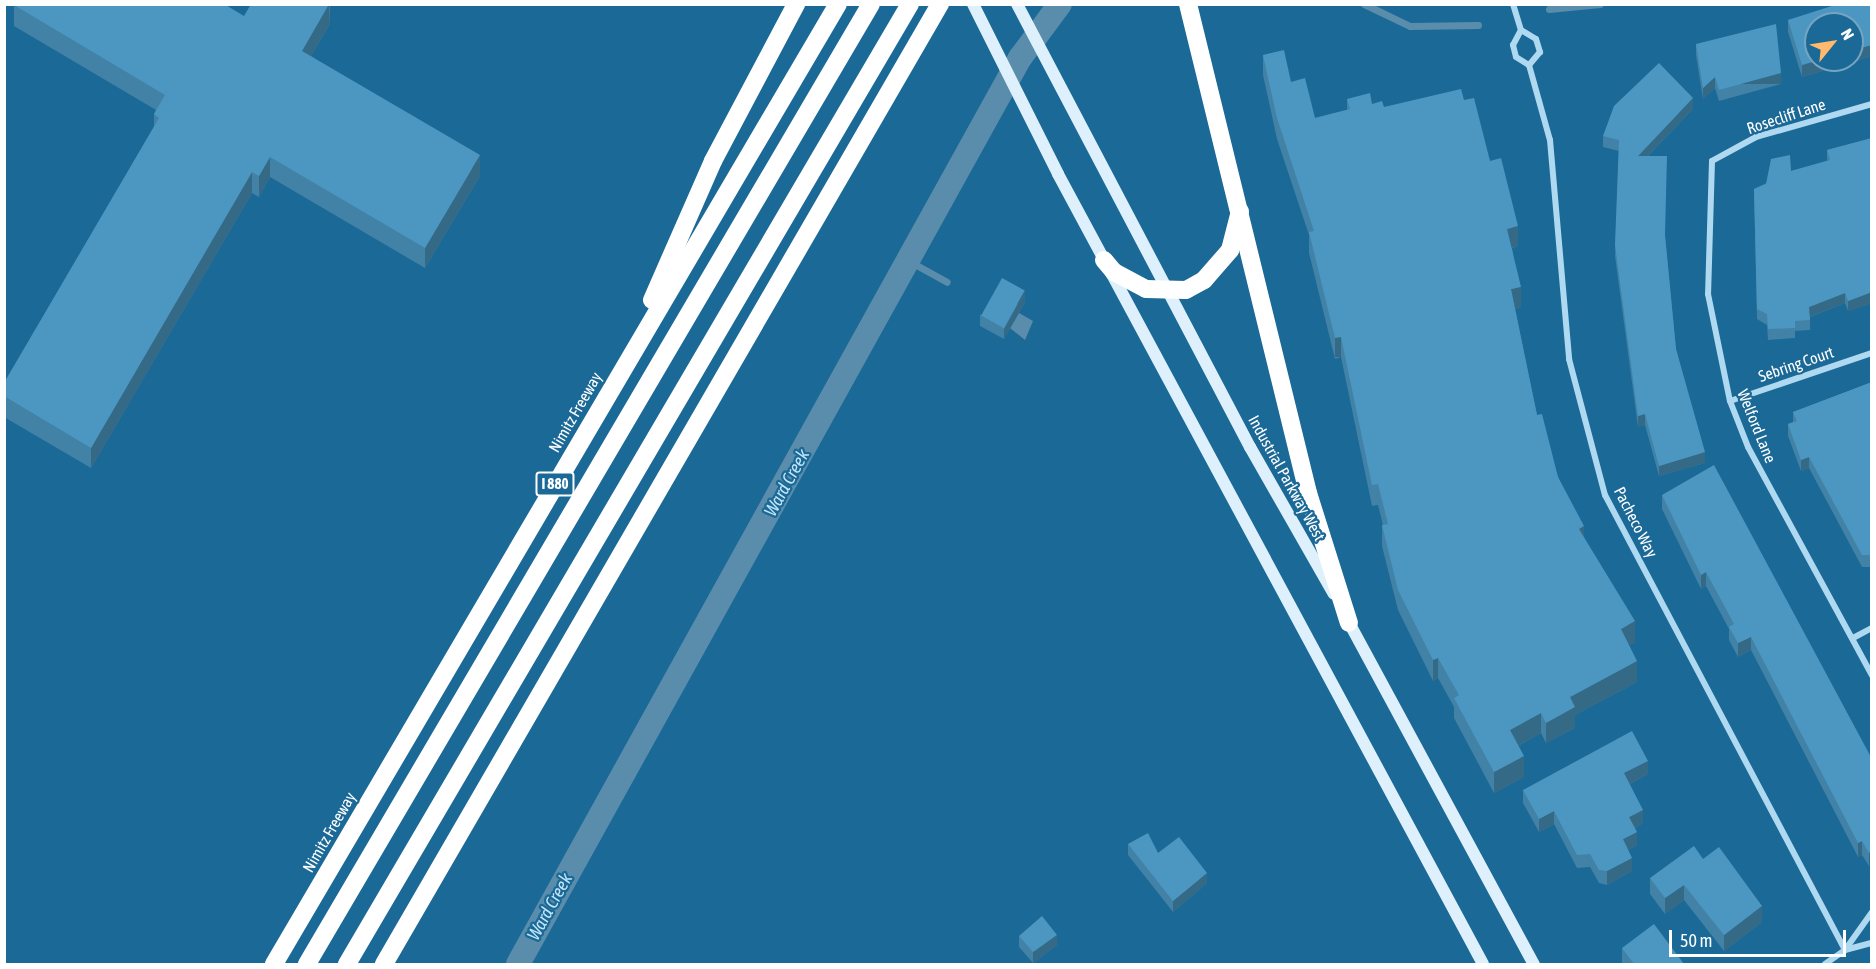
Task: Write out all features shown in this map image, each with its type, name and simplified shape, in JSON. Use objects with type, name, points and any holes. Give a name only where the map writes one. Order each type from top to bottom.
[{"type":"highway","points":[[619,376],[713,161],[796,4]]},
{"type":"highway","name":"Nimitz Freeway","points":[[274,964],[838,4]]},
{"type":"highway","name":"I 880","points":[[307,964],[871,4]]},
{"type":"highway","points":[[347,964],[910,4]]},
{"type":"highway","points":[[384,964],[940,4]]},
{"type":"highway","points":[[1188,4],[1308,493],[1349,622]]},
{"type":"highway","points":[[1104,260],[1129,282],[1169,290],[1186,290],[1217,266],[1230,250],[1240,209]]},
{"type":"main road","points":[[974,4],[1058,174],[1484,964]]},
{"type":"main road","name":"Industrial Parkway West","points":[[1017,4],[1534,964]]},
{"type":"street","name":"Pacheco Way","points":[[1514,4],[1521,30],[1513,45],[1516,57],[1529,65],[1550,140],[1569,359],[1605,495],[1845,950]]},
{"type":"street","name":"Pacheco Way","points":[[1521,30],[1536,39],[1540,52],[1529,65]]},
{"type":"street","name":"Rosecliff Lane","points":[[1713,161],[1756,136],[1872,104]]},
{"type":"street","name":"Welford Lane","points":[[1713,161],[1708,294],[1730,401],[1748,447],[1872,675]]},
{"type":"street","name":"Sebring Court","points":[[1730,401],[1872,353]]},
{"type":"street","points":[[1852,638],[1872,628]]},
{"type":"street","points":[[1825,964],[1845,950],[1872,912]]},
{"type":"street","points":[[1845,950],[1872,943]]},
{"type":"water","points":[[1019,313],[1033,321],[1025,340],[1010,328]]},
{"type":"building","points":[[14,4],[224,4],[244,16],[251,4],[329,4],[302,51],[480,155],[425,248],[270,157],[259,176],[252,172],[91,448],[4,396],[4,383],[159,118],[154,114],[165,95]]},
{"type":"building","points":[[1838,4],[1872,4],[1872,45],[1864,47],[1864,12],[1813,12]]},
{"type":"building","points":[[1804,15],[1804,64],[1802,65],[1788,20]]},
{"type":"building","points":[[1776,24],[1781,73],[1719,90],[1715,77],[1703,88],[1696,44]]},
{"type":"building","points":[[1284,50],[1291,82],[1305,78],[1315,118],[1350,109],[1347,99],[1370,93],[1372,104],[1382,101],[1384,107],[1461,89],[1464,100],[1474,98],[1490,161],[1501,158],[1518,226],[1507,229],[1521,287],[1511,289],[1537,415],[1542,414],[1558,477],[1584,526],[1579,529],[1635,621],[1621,629],[1637,661],[1570,697],[1575,707],[1546,723],[1541,713],[1510,730],[1524,756],[1494,772],[1454,698],[1459,695],[1438,658],[1433,660],[1398,590],[1382,525],[1388,524],[1378,484],[1372,485],[1341,337],[1335,338],[1309,232],[1314,231],[1277,118],[1263,55]]},
{"type":"building","points":[[1659,63],[1693,98],[1638,156],[1667,156],[1665,235],[1676,349],[1705,452],[1659,466],[1645,414],[1638,416],[1615,245],[1619,140],[1603,136],[1614,106]]},
{"type":"building","points":[[1872,138],[1872,292],[1848,301],[1845,293],[1809,307],[1810,320],[1795,321],[1795,328],[1768,329],[1767,314],[1757,309],[1754,189],[1766,184],[1771,159],[1790,155],[1791,171],[1830,160],[1827,150]]},
{"type":"building","points":[[1002,278],[1025,291],[1004,328],[981,316]]},
{"type":"building","points":[[1872,382],[1872,555],[1862,555],[1809,457],[1801,460],[1788,424],[1797,421],[1793,412]]},
{"type":"building","points":[[1714,465],[1872,759],[1872,851],[1869,853],[1862,841],[1858,843],[1751,637],[1738,643],[1729,627],[1734,624],[1706,572],[1701,575],[1662,495]]},
{"type":"building","points":[[1632,731],[1648,761],[1624,773],[1643,810],[1629,817],[1637,832],[1623,839],[1632,858],[1607,871],[1599,870],[1590,854],[1577,855],[1554,811],[1539,819],[1523,790]]},
{"type":"building","points":[[1148,833],[1158,853],[1179,837],[1207,873],[1173,901],[1128,844]]},
{"type":"building","points":[[1694,846],[1703,859],[1719,847],[1762,906],[1724,935],[1684,885],[1665,898],[1650,878]]},
{"type":"building","points":[[1042,916],[1057,935],[1033,952],[1019,936]]},
{"type":"building","points":[[1654,924],[1684,964],[1634,964],[1622,948]]},
{"type":"waterway","name":"Ward Creek","points":[[518,964],[1020,58],[1060,4]]},
{"type":"waterway","name":"Ward Creek","points":[[1364,4],[1410,26],[1478,25]]},
{"type":"waterway","name":"Ward Creek","points":[[1549,9],[1600,4]]},
{"type":"waterway","points":[[909,261],[947,282]]}]
